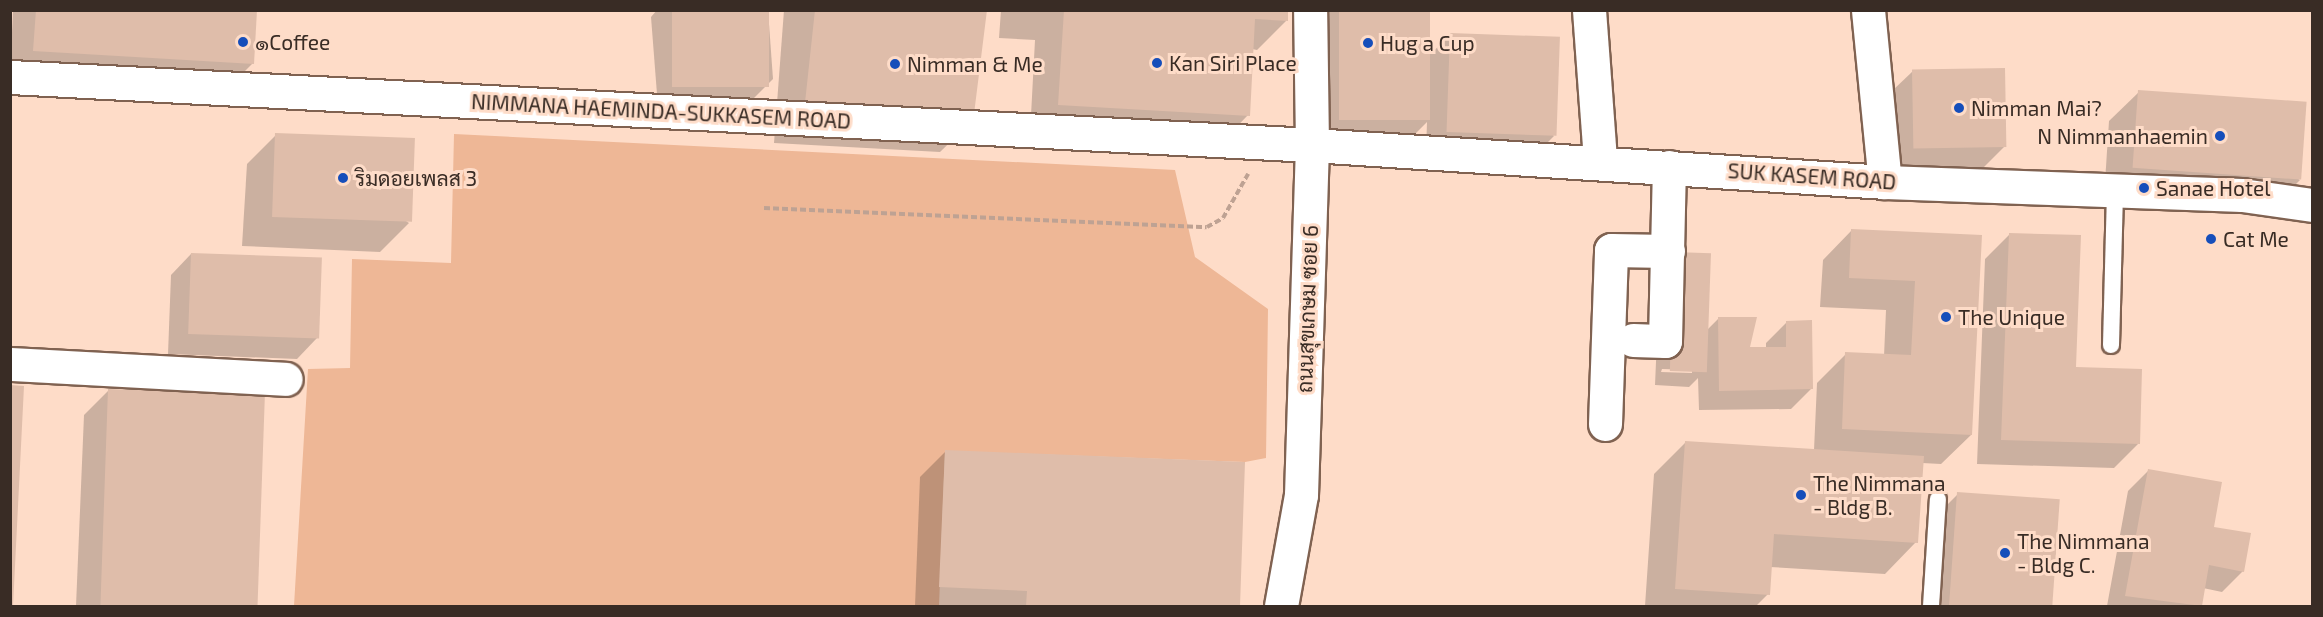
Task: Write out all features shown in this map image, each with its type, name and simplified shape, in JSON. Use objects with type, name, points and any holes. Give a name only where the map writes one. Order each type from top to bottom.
[{"type":"street","name":"ถนนสุขเกษม ซอย 6","points":[[1281,606],[1301,495],[1312,145],[1310,10]]},
{"type":"street","points":[[1589,10],[1600,161]]},
{"type":"street","points":[[1868,10],[1885,182]]},
{"type":"street","name":"NIMMANA HAEMINDA-SUKKASEM ROAD","points":[[10,77],[1312,145]]},
{"type":"street","name":"SUK KASEM ROAD","points":[[1312,145],[1600,161],[1885,182],[2242,195],[2313,205]]},
{"type":"street","points":[[1633,340],[1665,341],[1669,167]]},
{"type":"street","points":[[1605,424],[1611,250],[1668,251]]},
{"type":"street","points":[[10,364],[286,380]]},
{"type":"lane","points":[[2111,345],[2115,190]]},
{"type":"lane","points":[[1931,606],[1938,499]]},
{"type":"path","points":[[764,208],[1207,227],[1223,218],[1229,210],[1263,143]]},
{"type":"shaded area","points":[[454,134],[1175,170],[1195,257],[1268,309],[1266,458],[1245,462],[945,451],[939,606],[294,606],[308,369],[350,368],[352,259],[451,263]]},
{"type":"building","points":[[36,10],[257,10],[254,64],[33,51]]},
{"type":"building","points":[[672,10],[769,10],[769,87],[672,87]]},
{"type":"building","name":"Nimman & Me","points":[[815,10],[987,10],[973,122],[804,112]]},
{"type":"building","name":"Kan Siri Place","points":[[1064,10],[1288,10],[1288,21],[1255,19],[1250,116],[1058,105]]},
{"type":"building","points":[[1339,10],[1430,10],[1430,120],[1339,120]]},
{"type":"building","points":[[1450,33],[1560,37],[1556,136],[1447,132]]},
{"type":"building","name":"Nimman Mai?","points":[[2005,68],[2006,147],[1913,149],[1912,70]]},
{"type":"building","name":"N Nimmanhaemin","points":[[2138,90],[2307,102],[2301,180],[2133,168]]},
{"type":"building","name":"ริมดอยเพลส 3","points":[[275,133],[415,138],[412,222],[272,217]]},
{"type":"building","name":"The Unique","points":[[1851,229],[1982,235],[1972,435],[1842,429],[1845,352],[1911,355],[1915,281],[1849,278]]},
{"type":"building","points":[[2009,233],[2081,235],[2076,367],[2142,369],[2140,444],[2001,440]]},
{"type":"building","points":[[1674,252],[1711,253],[1707,372],[1670,371]]},
{"type":"building","points":[[191,253],[322,258],[319,339],[188,334]]},
{"type":"building","points":[[1718,317],[1757,317],[1750,347],[1786,347],[1786,321],[1812,320],[1813,389],[1719,391]]},
{"type":"building","points":[[10,385],[24,386],[13,606],[10,606]]},
{"type":"building","points":[[108,389],[265,394],[258,606],[100,606]]},
{"type":"building","name":"The Nimmana - Bldg B.","points":[[1685,441],[1924,456],[1918,543],[1774,534],[1770,595],[1675,589]]},
{"type":"building","points":[[945,450],[1245,462],[1240,606],[1026,606],[1027,591],[939,587]]},
{"type":"building","points":[[2148,469],[2222,482],[2214,527],[2251,533],[2244,572],[2209,565],[2202,606],[2125,596]]},
{"type":"building","name":"The Nimmana - Bldg C.","points":[[1957,492],[2060,499],[2052,606],[1949,606]]},
{"type":"place","name":"๑Coffee","points":[[243,42]]},
{"type":"place","name":"Hug a Cup","points":[[1368,43]]},
{"type":"place","name":"Kan Siri Place","points":[[1157,63]]},
{"type":"place","name":"Nimman & Me","points":[[895,64]]},
{"type":"place","name":"Nimman Mai?","points":[[1959,108]]},
{"type":"place","name":"N Nimmanhaemin","points":[[2220,136]]},
{"type":"place","name":"ริมดอยเพลส 3","points":[[343,178]]},
{"type":"place","name":"Sanae Hotel","points":[[2144,188]]},
{"type":"place","name":"Cat Me","points":[[2211,239]]},
{"type":"place","name":"The Unique","points":[[1946,317]]},
{"type":"place","name":"The Nimmana - Bldg B.","points":[[1801,495]]},
{"type":"place","name":"The Nimmana - Bldg C.","points":[[2005,553]]}]
